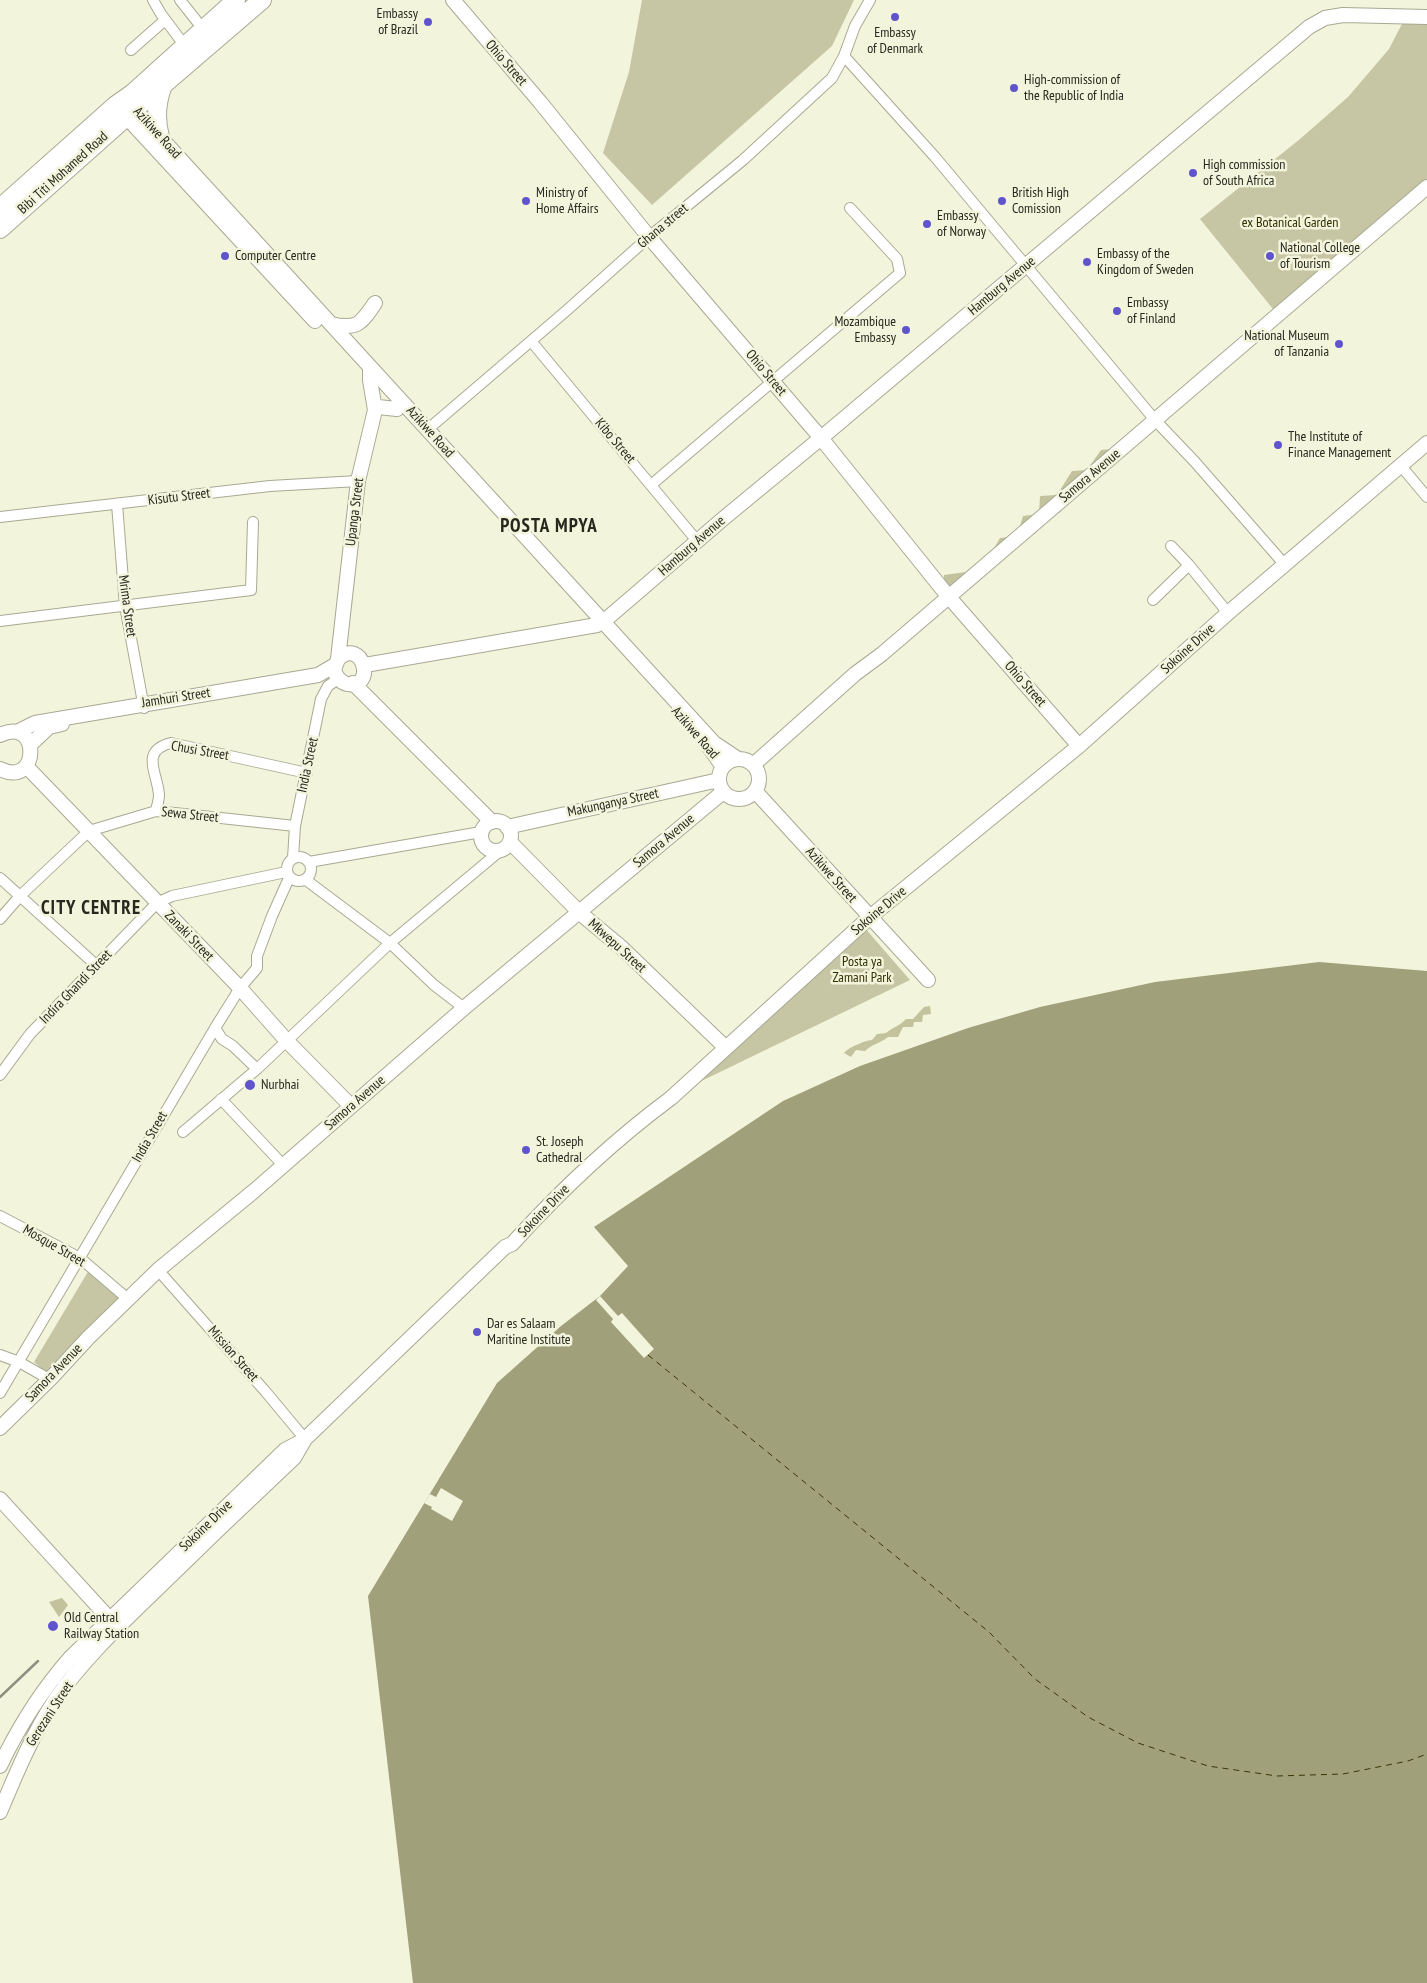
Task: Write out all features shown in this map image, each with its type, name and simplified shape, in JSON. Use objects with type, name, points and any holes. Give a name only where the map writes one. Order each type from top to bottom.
[{"type":"highway","name":"Bibi Titi Mohamed Road","points":[[0,229],[185,46],[236,0]]},
{"type":"highway","name":"Bibi Titi Mohamed Road","points":[[0,208],[125,107],[163,85],[262,0]]},
{"type":"highway","points":[[160,137],[156,119],[158,97],[163,85]]},
{"type":"street","points":[[154,0],[165,20],[185,46]]},
{"type":"street","points":[[180,0],[203,29]]},
{"type":"street","name":"Ohio Street","points":[[453,0],[540,102],[650,237],[774,381],[948,596],[1079,746]]},
{"type":"street","name":"Ghana street","points":[[428,430],[650,237],[743,160],[832,78],[844,56],[855,26],[870,0]]},
{"type":"street","name":"Hamburg Avenue","points":[[600,624],[1309,26],[1325,18],[1343,15],[1427,17]]},
{"type":"street","points":[[131,50],[165,20]]},
{"type":"street","points":[[844,56],[935,157],[1155,420],[1196,462],[1285,565]]},
{"type":"street","name":"Azikiwe Road","points":[[125,107],[160,137],[331,324],[397,409],[714,743],[738,759]]},
{"type":"street","name":"Azikiwe Road","points":[[125,107],[370,374],[428,430],[712,749],[722,779]]},
{"type":"street","name":"Samora Avenue","points":[[753,765],[855,674],[882,654],[1427,187]]},
{"type":"street","points":[[651,485],[900,273],[897,259],[850,208]]},
{"type":"street","points":[[331,324],[346,327],[357,325],[376,303]]},
{"type":"street","name":"Kibo Street","points":[[531,341],[698,542]]},
{"type":"street","name":"Upanga Street","points":[[339,666],[340,637],[358,481],[375,410],[370,374]]},
{"type":"street","points":[[375,410],[378,407],[385,406],[397,409]]},
{"type":"street","name":"Sokoine Drive","points":[[114,1623],[285,1450],[305,1439],[499,1254],[512,1244],[558,1194],[639,1122],[671,1098],[870,917],[1079,746],[1228,613],[1427,443]]},
{"type":"street","points":[[1401,466],[1427,497]]},
{"type":"street","name":"Kisutu Street","points":[[0,517],[270,486],[358,481]]},
{"type":"street","name":"Mrima Street","points":[[117,504],[126,606],[144,706]]},
{"type":"street","points":[[0,621],[251,590],[253,522]]},
{"type":"street","points":[[1171,546],[1228,613]]},
{"type":"street","points":[[1153,600],[1189,565]]},
{"type":"street","points":[[365,665],[600,624]]},
{"type":"street","points":[[356,655],[365,665],[362,677],[353,683],[344,683],[339,666],[356,655]]},
{"type":"street","name":"Jamhuri Street","points":[[0,734],[11,731],[17,732],[35,723],[321,680],[339,666]]},
{"type":"street","name":"India Street","points":[[293,858],[295,826],[322,699],[339,666]]},
{"type":"street","name":"Mkwepu Street","points":[[353,683],[486,827]]},
{"type":"street","name":"Jamhuri Street","points":[[30,745],[49,727],[144,706]]},
{"type":"street","points":[[1,770],[16,772],[26,766],[31,758],[30,745],[25,737],[17,732]]},
{"type":"street","name":"Chusi Street","points":[[156,811],[159,796],[151,762],[152,756],[166,744],[171,743],[307,773]]},
{"type":"street","points":[[738,759],[753,765],[759,776],[759,782],[755,791],[748,797],[741,799],[728,796],[722,779],[727,763],[738,759]]},
{"type":"street","name":"Zanaki Street","points":[[26,766],[351,1106]]},
{"type":"street","name":"Samora Avenue","points":[[0,1428],[158,1270],[284,1166],[464,1008],[580,912],[722,779]]},
{"type":"street","name":"Makunganya Street","points":[[508,827],[722,779]]},
{"type":"street","name":"Azikiwe Street","points":[[755,791],[928,980]]},
{"type":"street","name":"Sewa Street","points":[[89,831],[156,811],[295,826]]},
{"type":"street","name":"Mkwepu Street","points":[[508,827],[500,822],[486,827],[481,840],[486,848],[495,852],[505,846],[622,948],[726,1048]]},
{"type":"street","points":[[309,862],[486,827]]},
{"type":"street","points":[[183,1132],[257,1069],[390,943],[505,846],[511,834],[508,827]]},
{"type":"street","points":[[0,919],[20,896],[89,831]]},
{"type":"street","points":[[288,875],[288,862],[293,858],[302,857],[309,862],[311,868],[310,875],[306,880]]},
{"type":"street","points":[[157,903],[172,896],[288,875],[296,881],[306,880],[390,943],[434,984],[464,1008]]},
{"type":"street","name":"India Street","points":[[0,1394],[215,1028],[240,988],[256,968],[257,956],[288,875]]},
{"type":"street","points":[[1,880],[97,966]]},
{"type":"street","name":"Indira Ghandi Street","points":[[0,1075],[30,1034],[157,903]]},
{"type":"street","points":[[215,1028],[222,1039],[234,1046],[257,1069]]},
{"type":"street","points":[[221,1099],[284,1166]]},
{"type":"street","name":"Mosque Street","points":[[0,1216],[80,1258],[128,1299]]},
{"type":"street","name":"Mission Street","points":[[158,1270],[305,1439]]},
{"type":"street","points":[[0,1355],[20,1362],[49,1380]]},
{"type":"street","points":[[0,1499],[114,1623]]},
{"type":"street","name":"Gerezani Street","points":[[0,1766],[25,1717],[40,1694],[70,1658],[114,1623]]},
{"type":"street","name":"Gerezani Street","points":[[0,1812],[26,1751],[56,1700],[114,1623]]},
{"type":"green space","points":[[642,0],[854,0],[832,46],[652,205],[603,153],[629,72]]},
{"type":"green space","name":"ex Botanical Garden","points":[[1404,20],[1427,21],[1427,180],[1277,314],[1200,219],[1300,139],[1348,97],[1389,49]]},
{"type":"green space","name":"Posta ya Zamani Park","points":[[864,927],[910,980],[687,1088]]},
{"type":"green space","points":[[89,1270],[123,1298],[48,1374],[34,1362]]},
{"type":"shaded area","points":[[1145,431],[1146,437],[1090,476],[1083,491],[1062,500],[1061,512],[1041,519],[1037,532],[1018,542],[957,595],[943,588],[944,575],[966,572],[993,550],[1000,538],[1017,536],[1023,516],[1039,514],[1040,496],[1057,495],[1072,471],[1087,470],[1101,450],[1122,448],[1128,433]]},
{"type":"shaded area","points":[[1319,962],[1427,971],[1427,1983],[413,1983],[368,1596],[497,1383],[561,1326],[600,1296],[628,1266],[594,1227],[783,1101],[860,1066],[968,1028],[1040,1007],[1155,982]]},
{"type":"shaded area","points":[[930,1006],[931,1014],[923,1015],[922,1022],[914,1022],[913,1027],[903,1027],[898,1037],[888,1037],[865,1051],[856,1050],[851,1057],[844,1053],[857,1045],[872,1040],[877,1034],[886,1033],[906,1019],[913,1019],[924,1007]]},
{"type":"shaded area","points":[[62,1598],[68,1605],[59,1617],[49,1602]]},
{"type":"pier","points":[[600,1296],[618,1316],[622,1313],[654,1349],[644,1358],[611,1322],[613,1319],[596,1300]]},
{"type":"pier","points":[[441,1488],[463,1501],[452,1521],[424,1503],[430,1494],[436,1497]]},
{"type":"ferry route","points":[[648,1355],[989,1632],[1035,1679],[1088,1717],[1138,1743],[1208,1766],[1277,1776],[1343,1774],[1408,1761],[1427,1754]]},
{"type":"railway","points":[[0,1697],[38,1661]]},
{"type":"place","name":"Embassy of Denmark","points":[[895,17]]},
{"type":"place","name":"Embassy of Brazil","points":[[428,22]]},
{"type":"place","name":"High-commission of the Republic of India","points":[[1014,88]]},
{"type":"place","name":"High commission of South Africa","points":[[1193,173]]},
{"type":"place","name":"Ministry of Home Affairs","points":[[526,201]]},
{"type":"place","name":"British High Comission","points":[[1002,201]]},
{"type":"place","name":"Embassy of Norway","points":[[927,224]]},
{"type":"place","name":"Computer Centre","points":[[225,256]]},
{"type":"place","name":"National College of Tourism","points":[[1270,256]]},
{"type":"place","name":"Embassy of the Kingdom of Sweden","points":[[1087,262]]},
{"type":"place","name":"Embassy of Finland","points":[[1117,311]]},
{"type":"place","name":"Mozambique Embassy","points":[[906,330]]},
{"type":"place","name":"National Museum of Tanzania","points":[[1339,344]]},
{"type":"place","name":"The Institute of Finance Management","points":[[1278,445]]},
{"type":"place","name":"Nurbhai","points":[[250,1085]]},
{"type":"place","name":"St. Joseph Cathedral","points":[[526,1150]]},
{"type":"place","name":"Dar es Salaam Maritine Institute","points":[[477,1332]]},
{"type":"place","name":"Old Central Railway Station","points":[[53,1626]]},
{"type":"district","name":"POSTA MPYA","points":[[549,527]]},
{"type":"district","name":"CITY CENTRE","points":[[91,909]]}]
